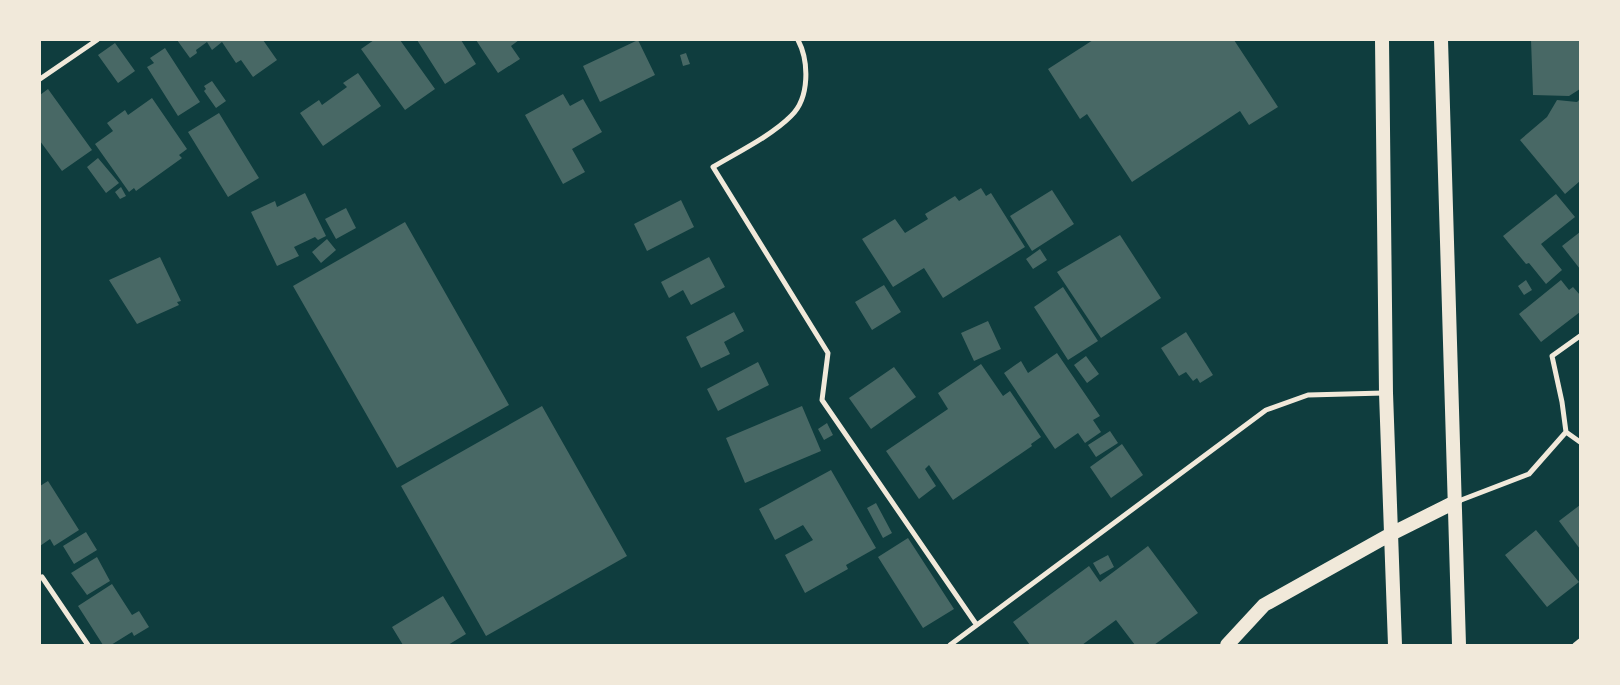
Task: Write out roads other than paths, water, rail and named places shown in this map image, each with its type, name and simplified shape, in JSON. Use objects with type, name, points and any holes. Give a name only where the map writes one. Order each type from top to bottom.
[{"type":"highway","points":[[1382,40],[1386,393],[1395,645]]},
{"type":"highway","points":[[1441,40],[1459,645]]},
{"type":"highway","points":[[1227,645],[1264,605],[1391,534],[1455,502]]},
{"type":"street","points":[[40,79],[97,40]]},
{"type":"street","points":[[798,40],[804,52],[804,95],[792,115],[713,167],[828,353],[822,400],[976,624]]},
{"type":"street","points":[[1580,336],[1552,356],[1562,402],[1566,432],[1580,442]]},
{"type":"street","points":[[950,645],[1266,410],[1308,394],[1386,393]]},
{"type":"street","points":[[1455,502],[1529,474],[1566,432]]},
{"type":"street","points":[[42,577],[88,645]]},
{"type":"street","points":[[1575,645],[1580,641]]}]
